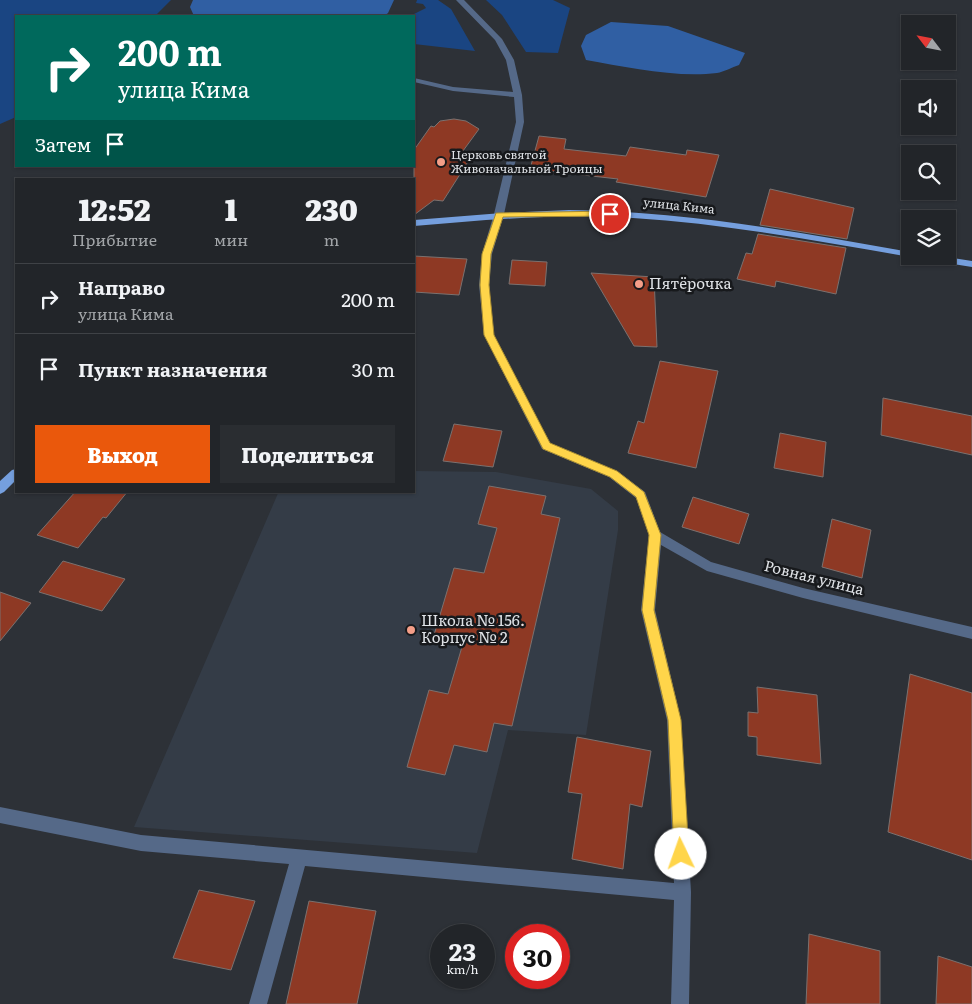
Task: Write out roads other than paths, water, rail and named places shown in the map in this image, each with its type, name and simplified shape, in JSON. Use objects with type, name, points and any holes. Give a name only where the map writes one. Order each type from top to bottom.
[{"type":"main road","name":"улица Кима","points":[[415,223],[499,214],[592,213],[648,216],[738,226],[901,253]]},
{"type":"main road","points":[[956,262],[972,264]]},
{"type":"main road","points":[[0,489],[15,474]]},
{"type":"street","points":[[460,0],[498,39],[510,60],[518,95],[520,122],[499,214],[487,254],[484,285],[489,335],[546,446],[614,474],[640,495],[655,535],[648,610],[674,720],[683,892],[680,1004]]},
{"type":"street","points":[[415,80],[453,89],[518,95]]},
{"type":"street","name":"Ровная улица","points":[[655,535],[707,566],[803,593],[972,633]]},
{"type":"street","points":[[0,815],[141,843],[683,892]]},
{"type":"street","points":[[258,1004],[300,856]]},
{"type":"place","name":"Церковь святой Живоначальной Троицы","points":[[441,162]]},
{"type":"place","name":"Пятёрочка","points":[[639,284]]},
{"type":"place","name":"Школа № 156. Корпус № 2","points":[[411,630]]}]
